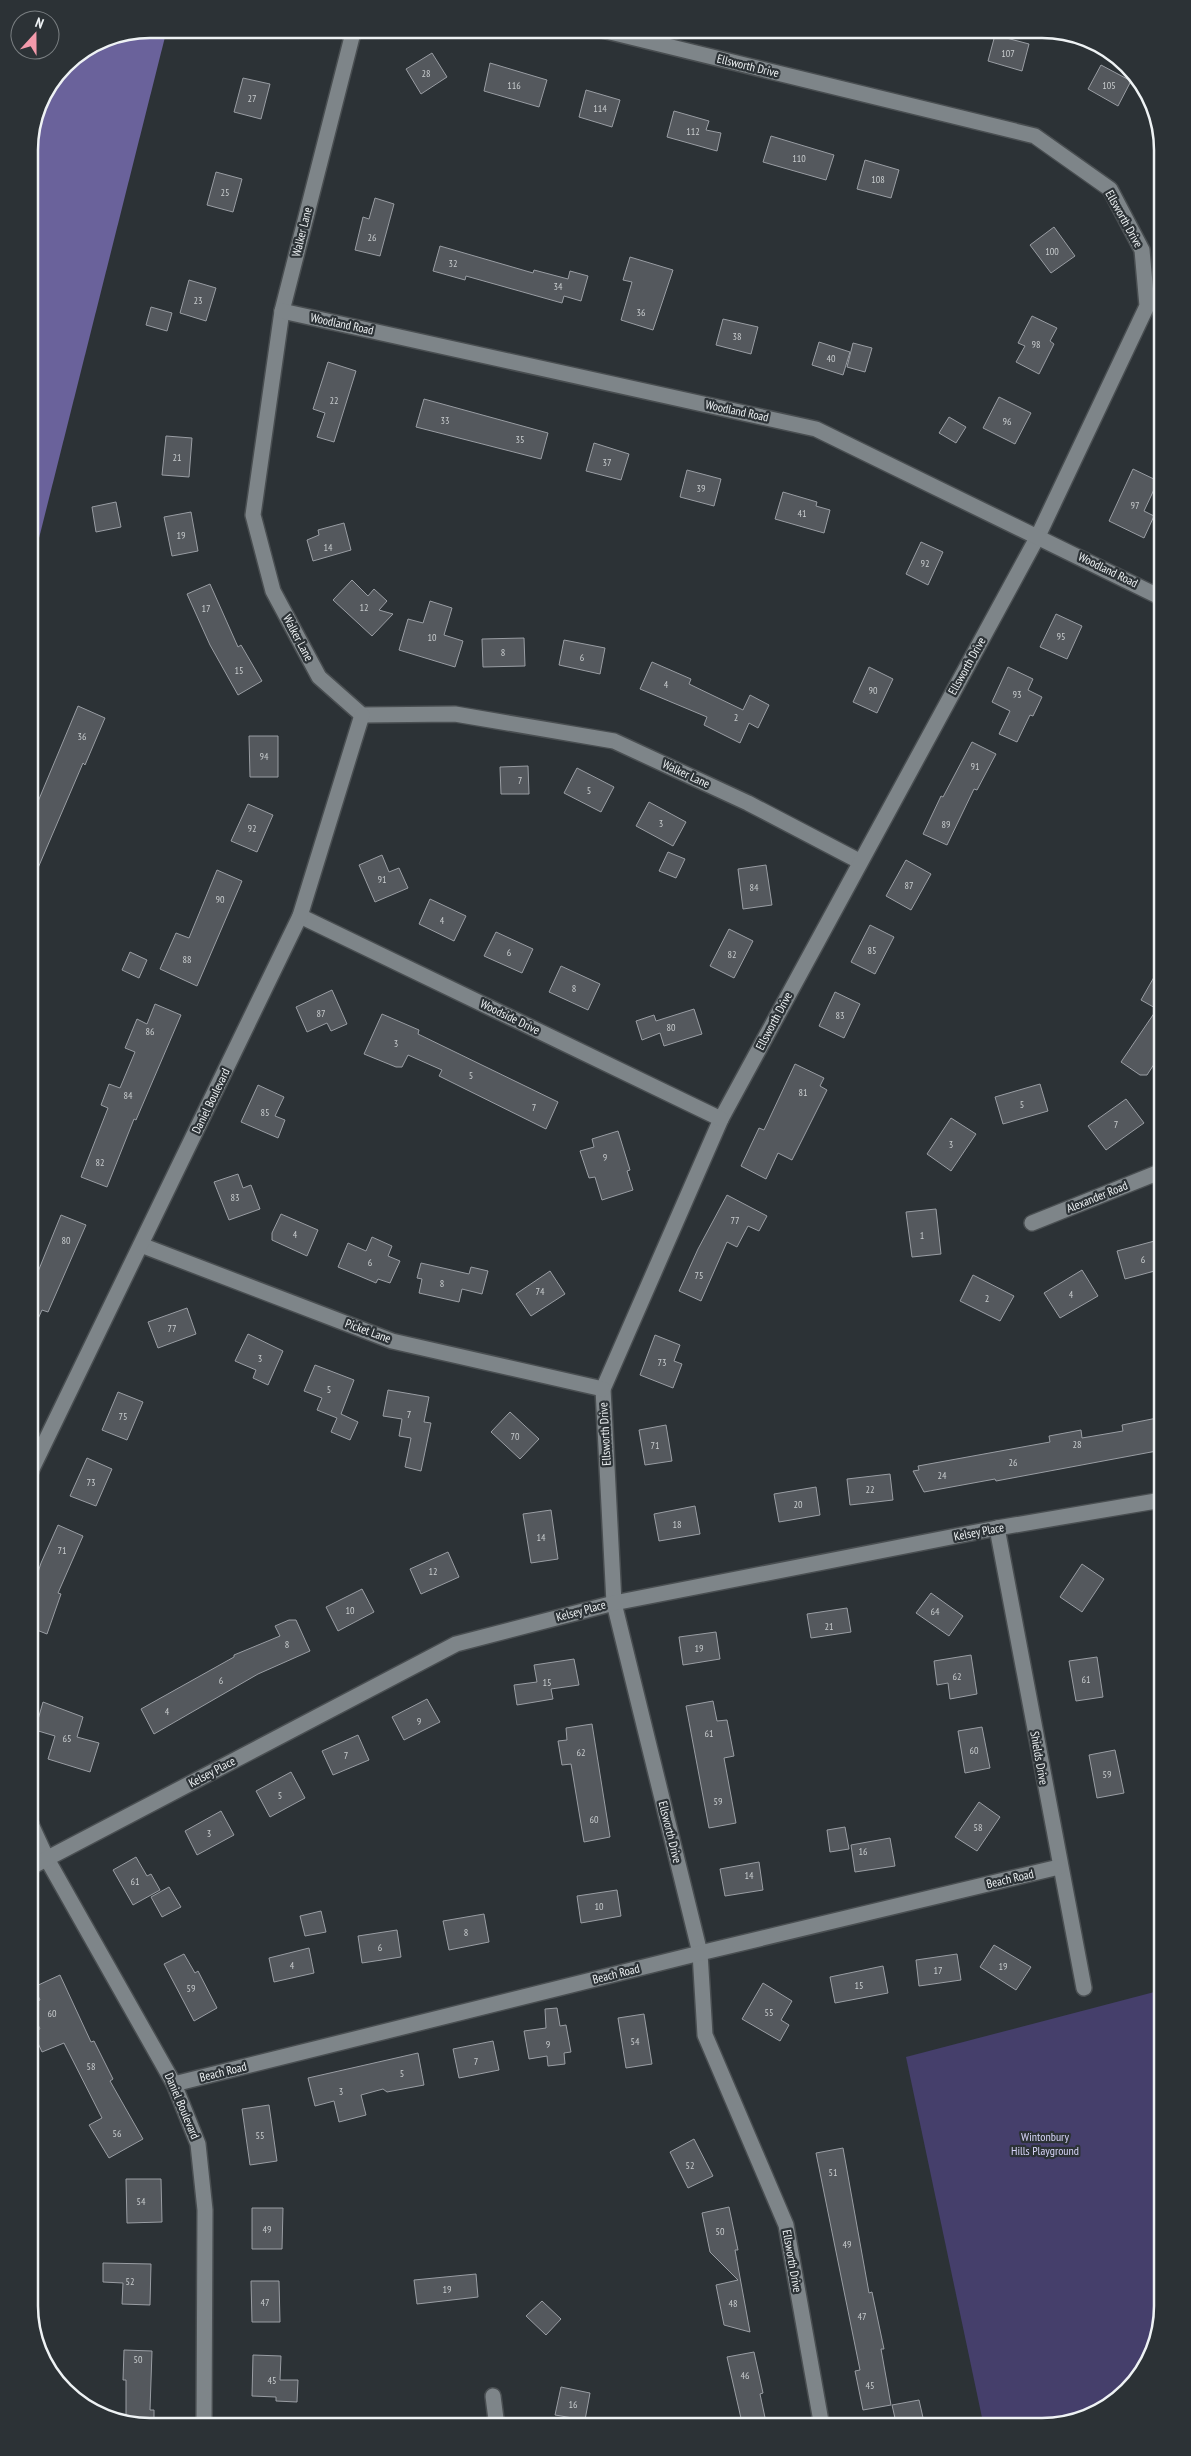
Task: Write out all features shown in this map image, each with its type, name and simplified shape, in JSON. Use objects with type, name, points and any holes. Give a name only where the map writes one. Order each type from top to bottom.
[{"type":"street","name":"Walker Lane","points":[[352,38],[282,311],[253,515],[273,591],[319,677],[362,715],[455,714],[614,741],[748,803],[860,861]]},
{"type":"street","name":"Ellsworth Drive","points":[[635,38],[1035,136],[1110,189],[1142,250],[1147,306],[1038,536],[721,1119],[603,1389],[614,1603],[700,1953],[705,2035],[786,2225],[820,2418]]},
{"type":"street","name":"Woodland Road","points":[[282,311],[816,429],[1154,594]]},
{"type":"street","name":"Daniel Boulevard","points":[[38,1457],[300,916],[362,715]]},
{"type":"street","name":"Woodside Drive","points":[[300,916],[721,1119]]},
{"type":"street","name":"Alexander Road","points":[[1032,1224],[1154,1174]]},
{"type":"street","name":"Picket Lane","points":[[141,1245],[392,1341],[603,1389]]},
{"type":"street","name":"Kelsey Place","points":[[38,1864],[456,1644],[614,1603],[997,1528],[1154,1501]]},
{"type":"street","name":"Shields Drive","points":[[997,1528],[1084,1988]]},
{"type":"street","name":"Daniel Boulevard","points":[[38,1840],[47,1859],[174,2084],[198,2144],[205,2210],[204,2418]]},
{"type":"street","name":"Beach Road","points":[[174,2084],[700,1953],[1060,1867]]},
{"type":"street","points":[[493,2396],[496,2418]]},
{"type":"green space","name":"Wintonbury Hills Playground","points":[[1154,1992],[1153,2321],[1148,2343],[1135,2369],[1115,2391],[1098,2404],[1071,2415],[1049,2418],[982,2418],[906,2057]]},
{"type":"shaded area","points":[[165,38],[38,542],[38,135],[41,120],[56,87],[70,70],[93,52],[113,43],[127,40]]},
{"type":"building","points":[[994,38],[1006,38],[1029,44],[1022,71],[988,61]]},
{"type":"building","points":[[432,53],[447,77],[421,94],[406,69]]},
{"type":"building","points":[[490,63],[547,80],[539,107],[484,91]]},
{"type":"building","points":[[1101,65],[1131,82],[1118,106],[1088,89]]},
{"type":"building","points":[[243,78],[270,84],[261,119],[234,112]]},
{"type":"building","points":[[586,90],[620,100],[612,127],[579,117]]},
{"type":"building","points":[[674,111],[709,121],[706,130],[721,133],[717,151],[667,137]]},
{"type":"building","points":[[771,136],[834,155],[826,180],[763,162]]},
{"type":"building","points":[[865,160],[899,170],[891,198],[857,189]]},
{"type":"building","points":[[216,172],[242,179],[233,212],[207,205]]},
{"type":"building","points":[[375,198],[394,204],[380,256],[355,250],[363,217],[369,219]]},
{"type":"building","points":[[1054,227],[1075,256],[1051,273],[1030,245]]},
{"type":"building","points":[[440,246],[533,273],[534,270],[568,279],[570,271],[588,276],[581,301],[564,296],[562,303],[466,276],[465,280],[433,271]]},
{"type":"building","points":[[630,257],[673,270],[653,330],[621,320],[632,282],[623,280]]},
{"type":"building","points":[[189,280],[216,288],[206,321],[180,313]]},
{"type":"building","points":[[151,307],[172,313],[167,331],[146,325]]},
{"type":"building","points":[[1032,316],[1057,328],[1050,341],[1054,344],[1039,374],[1016,362],[1025,346],[1018,343]]},
{"type":"building","points":[[723,319],[758,327],[751,354],[716,345]]},
{"type":"building","points":[[819,342],[850,352],[843,375],[812,365]]},
{"type":"building","points":[[853,343],[872,348],[865,372],[847,367]]},
{"type":"building","points":[[328,362],[356,371],[334,442],[317,437],[325,413],[313,409]]},
{"type":"building","points":[[999,397],[1031,413],[1015,444],[983,428]]},
{"type":"building","points":[[424,399],[548,433],[541,459],[416,427]]},
{"type":"building","points":[[949,417],[966,427],[956,443],[939,433]]},
{"type":"building","points":[[166,436],[192,438],[189,477],[162,475]]},
{"type":"building","points":[[594,443],[629,454],[621,480],[586,471]]},
{"type":"building","points":[[1133,469],[1154,479],[1154,490],[1144,511],[1154,516],[1144,538],[1109,521]]},
{"type":"building","points":[[687,470],[721,479],[714,506],[680,497]]},
{"type":"building","points":[[783,492],[817,502],[816,506],[830,510],[824,533],[775,519]]},
{"type":"building","points":[[116,502],[121,527],[96,532],[92,507]]},
{"type":"building","points":[[191,512],[198,551],[172,556],[164,517]]},
{"type":"building","points":[[344,523],[351,550],[313,561],[307,540],[319,535],[318,530]]},
{"type":"building","points":[[921,542],[943,552],[928,585],[906,574]]},
{"type":"building","points":[[352,580],[368,596],[374,589],[387,601],[379,610],[393,614],[372,636],[333,600]]},
{"type":"building","points":[[210,584],[238,647],[241,645],[262,681],[238,695],[210,645],[187,594]]},
{"type":"building","points":[[430,601],[452,608],[444,635],[463,641],[455,667],[399,650],[408,619],[423,623]]},
{"type":"building","points":[[1056,614],[1082,626],[1067,659],[1040,647]]},
{"type":"building","points":[[524,638],[525,666],[483,667],[482,639]]},
{"type":"building","points":[[564,640],[605,648],[600,674],[559,665]]},
{"type":"building","points":[[652,662],[691,679],[689,684],[743,710],[750,695],[769,705],[758,728],[749,723],[740,743],[704,725],[707,717],[640,689]]},
{"type":"building","points":[[869,667],[893,679],[877,713],[853,702]]},
{"type":"building","points":[[1008,667],[1033,679],[1028,690],[1042,697],[1033,716],[1030,715],[1017,742],[999,734],[1010,711],[992,702]]},
{"type":"building","points":[[78,706],[105,718],[85,765],[83,763],[38,868],[38,802]]},
{"type":"building","points":[[249,736],[278,736],[278,777],[250,777]]},
{"type":"building","points":[[972,742],[996,754],[977,790],[974,789],[947,845],[923,834],[941,796],[943,797]]},
{"type":"building","points":[[528,766],[529,794],[501,794],[500,767]]},
{"type":"building","points":[[577,768],[614,787],[601,812],[564,793]]},
{"type":"building","points":[[649,802],[686,822],[673,846],[636,826]]},
{"type":"building","points":[[248,804],[273,815],[257,852],[231,841]]},
{"type":"building","points":[[668,852],[685,859],[676,878],[659,871]]},
{"type":"building","points":[[382,855],[389,872],[399,868],[408,888],[375,902],[359,865]]},
{"type":"building","points":[[906,860],[931,874],[911,910],[886,896]]},
{"type":"building","points":[[766,865],[772,905],[743,909],[738,869]]},
{"type":"building","points":[[217,870],[242,881],[197,986],[160,969],[176,933],[189,938]]},
{"type":"building","points":[[430,899],[466,916],[454,941],[419,924]]},
{"type":"building","points":[[870,925],[894,937],[875,974],[851,962]]},
{"type":"building","points":[[729,929],[753,941],[734,978],[710,966]]},
{"type":"building","points":[[496,932],[533,949],[522,973],[484,956]]},
{"type":"building","points":[[130,952],[147,960],[139,978],[122,970]]},
{"type":"building","points":[[561,966],[600,984],[588,1010],[549,992]]},
{"type":"building","points":[[1154,977],[1154,1007],[1141,1000]]},
{"type":"building","points":[[332,990],[347,1024],[331,1031],[327,1023],[307,1032],[296,1007]]},
{"type":"building","points":[[835,992],[860,1004],[844,1038],[819,1026]]},
{"type":"building","points":[[155,1004],[181,1015],[136,1120],[134,1119],[107,1187],[81,1177],[108,1108],[101,1105],[109,1084],[120,1088],[135,1052],[125,1048],[137,1019],[147,1024]]},
{"type":"building","points":[[694,1009],[702,1034],[664,1046],[660,1033],[642,1040],[636,1021],[654,1015],[656,1021]]},
{"type":"building","points":[[1154,1013],[1154,1064],[1147,1075],[1140,1075],[1121,1062]]},
{"type":"building","points":[[382,1014],[419,1030],[418,1034],[558,1102],[546,1129],[439,1076],[442,1070],[408,1055],[402,1067],[396,1067],[364,1054]]},
{"type":"building","points":[[795,1064],[824,1078],[820,1086],[827,1090],[792,1160],[778,1153],[766,1179],[741,1166],[759,1128],[764,1130]]},
{"type":"building","points":[[1040,1084],[1048,1111],[1003,1124],[995,1097]]},
{"type":"building","points":[[258,1085],[284,1097],[275,1116],[285,1120],[278,1138],[241,1122]]},
{"type":"building","points":[[1126,1099],[1144,1123],[1106,1150],[1088,1126]]},
{"type":"building","points":[[951,1118],[976,1134],[951,1171],[927,1154]]},
{"type":"building","points":[[618,1131],[630,1170],[627,1171],[633,1190],[602,1200],[595,1177],[589,1178],[580,1151],[594,1147],[592,1139]]},
{"type":"building","points":[[238,1174],[243,1188],[251,1185],[260,1209],[229,1220],[214,1182]]},
{"type":"building","points":[[727,1195],[767,1216],[759,1231],[748,1226],[737,1247],[727,1242],[701,1301],[679,1291],[698,1249]]},
{"type":"building","points":[[936,1209],[941,1254],[912,1257],[906,1212]]},
{"type":"building","points":[[281,1214],[318,1230],[307,1256],[272,1240],[272,1233]]},
{"type":"building","points":[[61,1215],[86,1225],[48,1312],[42,1310],[38,1319],[38,1272]]},
{"type":"building","points":[[372,1237],[392,1246],[388,1256],[400,1261],[390,1283],[378,1279],[376,1283],[338,1267],[348,1243],[366,1251]]},
{"type":"building","points":[[1154,1241],[1154,1271],[1125,1279],[1117,1251]]},
{"type":"building","points":[[421,1263],[469,1274],[471,1267],[488,1271],[482,1294],[462,1289],[459,1302],[419,1293],[422,1279],[417,1278]]},
{"type":"building","points":[[1082,1270],[1098,1296],[1060,1318],[1044,1293]]},
{"type":"building","points":[[550,1271],[565,1294],[531,1316],[516,1294]]},
{"type":"building","points":[[973,1275],[1014,1296],[1000,1321],[960,1301]]},
{"type":"building","points":[[187,1308],[196,1334],[158,1348],[148,1322]]},
{"type":"building","points":[[248,1334],[283,1351],[268,1385],[253,1378],[256,1370],[235,1361]]},
{"type":"building","points":[[655,1335],[680,1345],[674,1361],[682,1364],[673,1388],[640,1375]]},
{"type":"building","points":[[315,1365],[354,1380],[341,1414],[358,1422],[350,1440],[331,1432],[337,1418],[317,1410],[322,1398],[304,1391]]},
{"type":"building","points":[[388,1390],[429,1397],[424,1422],[431,1423],[421,1471],[405,1467],[411,1438],[399,1436],[402,1419],[383,1416]]},
{"type":"building","points":[[118,1392],[143,1402],[127,1440],[102,1430]]},
{"type":"building","points":[[510,1412],[539,1439],[520,1459],[491,1432]]},
{"type":"building","points":[[1154,1419],[1154,1451],[996,1481],[995,1479],[924,1492],[913,1471],[919,1470],[918,1466],[1050,1442],[1049,1436],[1081,1430],[1082,1438],[1123,1431],[1122,1425]]},
{"type":"building","points":[[666,1425],[672,1461],[645,1465],[639,1430]]},
{"type":"building","points":[[87,1458],[112,1469],[96,1506],[70,1496]]},
{"type":"building","points":[[890,1474],[893,1500],[850,1505],[847,1479]]},
{"type":"building","points":[[816,1487],[820,1515],[779,1522],[774,1494]]},
{"type":"building","points":[[695,1506],[700,1534],[659,1541],[654,1514]]},
{"type":"building","points":[[551,1510],[558,1559],[531,1563],[523,1514]]},
{"type":"building","points":[[58,1525],[83,1536],[58,1593],[61,1594],[47,1634],[38,1630],[38,1572]]},
{"type":"building","points":[[448,1552],[459,1577],[421,1594],[410,1569]]},
{"type":"building","points":[[1082,1564],[1104,1579],[1082,1612],[1060,1597]]},
{"type":"building","points":[[362,1589],[374,1612],[338,1631],[326,1607]]},
{"type":"building","points":[[931,1593],[963,1616],[949,1636],[916,1613]]},
{"type":"building","points":[[847,1608],[851,1632],[811,1638],[807,1614]]},
{"type":"building","points":[[289,1620],[296,1620],[310,1651],[258,1674],[154,1734],[141,1709],[234,1657],[234,1655],[280,1636],[275,1626]]},
{"type":"building","points":[[716,1632],[720,1659],[683,1665],[679,1637]]},
{"type":"building","points":[[971,1655],[977,1694],[950,1699],[948,1683],[937,1685],[934,1661]]},
{"type":"building","points":[[1097,1657],[1103,1697],[1076,1701],[1069,1661]]},
{"type":"building","points":[[574,1659],[579,1685],[551,1689],[553,1699],[517,1705],[514,1685],[537,1682],[534,1665]]},
{"type":"building","points":[[427,1699],[440,1722],[404,1740],[392,1717]]},
{"type":"building","points":[[713,1701],[717,1721],[727,1720],[734,1756],[724,1758],[736,1823],[709,1828],[686,1706]]},
{"type":"building","points":[[43,1702],[83,1717],[77,1737],[99,1743],[90,1772],[48,1759],[55,1736],[38,1731],[38,1720]]},
{"type":"building","points":[[592,1724],[610,1837],[584,1842],[571,1764],[562,1765],[558,1741],[567,1740],[566,1728]]},
{"type":"building","points":[[982,1727],[990,1768],[965,1773],[958,1731]]},
{"type":"building","points":[[358,1735],[369,1760],[333,1775],[322,1751]]},
{"type":"building","points":[[1115,1750],[1124,1793],[1097,1798],[1089,1755]]},
{"type":"building","points":[[291,1772],[305,1798],[270,1817],[256,1791]]},
{"type":"building","points":[[979,1802],[1000,1817],[977,1851],[955,1837]]},
{"type":"building","points":[[221,1811],[234,1835],[197,1855],[185,1831]]},
{"type":"building","points":[[845,1827],[849,1849],[830,1852],[827,1830]]},
{"type":"building","points":[[890,1838],[895,1866],[855,1872],[851,1845]]},
{"type":"building","points":[[136,1857],[147,1876],[151,1874],[160,1890],[133,1905],[113,1870]]},
{"type":"building","points":[[759,1862],[763,1890],[725,1896],[720,1869]]},
{"type":"building","points":[[169,1887],[181,1907],[162,1917],[151,1897]]},
{"type":"building","points":[[617,1890],[621,1916],[581,1923],[577,1896]]},
{"type":"building","points":[[321,1911],[326,1932],[305,1936],[300,1916]]},
{"type":"building","points":[[484,1914],[489,1942],[449,1950],[443,1921]]},
{"type":"building","points":[[397,1930],[401,1957],[362,1963],[358,1936]]},
{"type":"building","points":[[994,1945],[1031,1967],[1016,1990],[980,1967]]},
{"type":"building","points":[[309,1948],[314,1973],[274,1982],[269,1958]]},
{"type":"building","points":[[184,1954],[195,1973],[198,1971],[217,2008],[194,2021],[164,1964]]},
{"type":"building","points":[[957,1954],[961,1980],[919,1986],[916,1960]]},
{"type":"building","points":[[883,1966],[888,1993],[835,2003],[830,1977]]},
{"type":"building","points":[[60,1975],[91,2042],[94,2041],[113,2079],[110,2081],[143,2139],[109,2158],[89,2125],[102,2118],[64,2043],[42,2052],[38,2043],[38,2030],[40,2029],[38,2025],[38,2001],[40,2000],[38,1985]]},
{"type":"building","points":[[763,1983],[792,2001],[781,2020],[789,2025],[780,2041],[742,2019]]},
{"type":"building","points":[[557,2008],[560,2026],[566,2025],[571,2052],[564,2053],[565,2064],[548,2066],[547,2056],[529,2059],[524,2031],[546,2028],[545,2009]]},
{"type":"building","points":[[644,2014],[652,2064],[626,2068],[618,2018]]},
{"type":"building","points":[[493,2041],[499,2070],[459,2078],[453,2049]]},
{"type":"building","points":[[418,2053],[424,2085],[387,2092],[383,2089],[361,2095],[366,2115],[339,2122],[334,2101],[315,2106],[308,2078]]},
{"type":"building","points":[[269,2105],[277,2161],[250,2165],[242,2109]]},
{"type":"building","points":[[694,2139],[713,2176],[688,2188],[670,2152]]},
{"type":"building","points":[[843,2148],[869,2293],[872,2292],[884,2349],[881,2349],[891,2405],[863,2410],[855,2371],[860,2370],[816,2153]]},
{"type":"building","points":[[126,2179],[161,2179],[162,2222],[127,2223]]},
{"type":"building","points":[[729,2207],[738,2250],[735,2250],[750,2332],[724,2325],[716,2285],[738,2280],[710,2252],[702,2213]]},
{"type":"building","points":[[252,2208],[283,2208],[282,2249],[252,2249]]},
{"type":"building","points":[[103,2263],[151,2264],[150,2305],[122,2304],[123,2283],[103,2282]]},
{"type":"building","points":[[476,2274],[478,2297],[417,2304],[414,2280]]},
{"type":"building","points":[[251,2281],[279,2281],[280,2322],[252,2322]]},
{"type":"building","points":[[542,2301],[561,2319],[546,2335],[526,2316]]},
{"type":"building","points":[[124,2350],[152,2351],[150,2410],[154,2410],[154,2418],[126,2416],[126,2380],[123,2380]]},
{"type":"building","points":[[754,2352],[763,2393],[760,2394],[765,2418],[741,2418],[727,2357]]},
{"type":"building","points":[[253,2355],[281,2356],[280,2380],[298,2380],[297,2402],[276,2401],[276,2397],[252,2396]]},
{"type":"building","points":[[561,2387],[590,2393],[585,2418],[555,2415]]},
{"type":"building","points":[[919,2400],[923,2418],[895,2418],[892,2405]]}]
